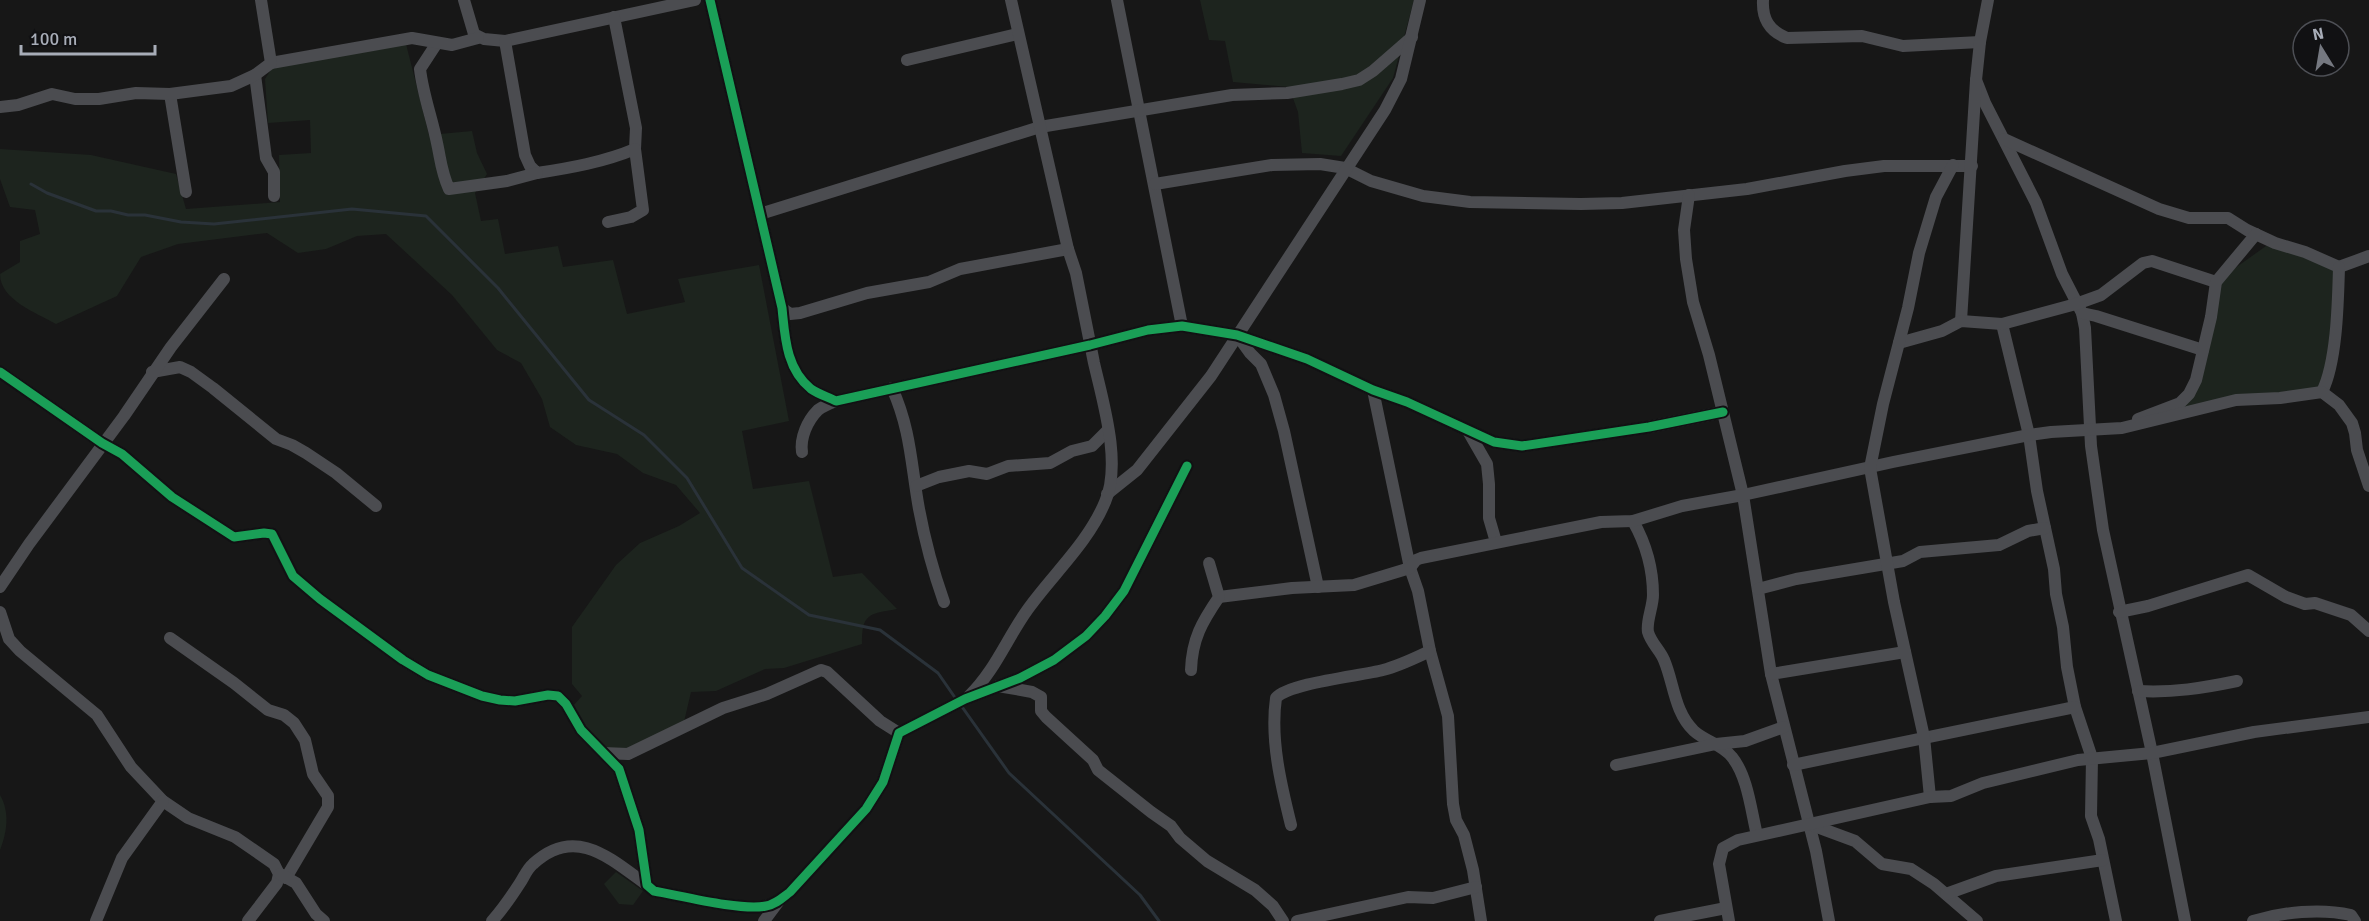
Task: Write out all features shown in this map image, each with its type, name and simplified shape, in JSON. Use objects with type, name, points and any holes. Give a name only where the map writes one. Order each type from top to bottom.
[{"type":"street","points":[[261,0],[271,63]]},
{"type":"street","points":[[464,0],[474,34],[478,38]]},
{"type":"street","points":[[0,107],[18,105],[52,94],[86,100],[136,93],[170,94],[231,86],[255,75],[271,63],[412,38],[452,45],[478,38],[506,41],[695,0]]},
{"type":"street","points":[[710,0],[782,308],[785,343],[794,369],[813,390],[836,401]]},
{"type":"street","points":[[965,699],[986,680],[1027,610],[1070,557],[1091,526],[1106,502],[1112,470],[1108,430],[1076,273],[1068,249],[1011,0]]},
{"type":"street","points":[[1117,0],[1182,327]]},
{"type":"street","points":[[1107,495],[1137,470],[1211,376],[1385,110],[1401,79],[1420,0]]},
{"type":"street","points":[[1763,0],[1765,19],[1769,27],[1777,34],[1787,38],[1862,36],[1903,46],[1980,42]]},
{"type":"street","points":[[1961,321],[1976,80],[1988,0]]},
{"type":"street","points":[[608,222],[631,217],[643,210],[635,149],[636,128],[614,16]]},
{"type":"street","points":[[907,60],[1017,34]]},
{"type":"street","points":[[760,214],[1040,127],[1232,95],[1287,93],[1359,80],[1373,71],[1412,37]]},
{"type":"street","points":[[506,41],[525,155],[530,166],[537,173]]},
{"type":"street","points":[[437,43],[420,69],[423,93],[437,144],[441,171],[449,189],[507,181],[620,155],[635,149]]},
{"type":"street","points":[[255,75],[266,158],[274,172],[274,196]]},
{"type":"street","points":[[1976,80],[2036,203],[2085,328],[2090,429],[2103,530],[2119,612],[2152,753],[2185,921]]},
{"type":"street","points":[[170,94],[186,192]]},
{"type":"street","points":[[2004,139],[2160,209],[2189,218],[2229,218],[2256,234],[2339,267],[2369,256]]},
{"type":"street","points":[[1155,184],[1296,163],[1320,164],[1346,168],[1371,181],[1422,196],[1470,202],[1581,204],[1747,189],[1884,166],[1972,166]]},
{"type":"street","points":[[1930,797],[1924,737],[1887,563],[1870,468],[1919,253],[1936,197],[1953,165]]},
{"type":"street","points":[[1689,195],[1684,230],[1693,302],[1743,495],[1772,674],[1816,851],[1829,921]]},
{"type":"street","points":[[2122,428],[2143,416],[2180,404],[2185,400],[2196,380],[2216,282],[2256,234]]},
{"type":"street","points":[[782,308],[790,314],[800,313],[867,293],[929,282],[960,269],[1068,249]]},
{"type":"street","points":[[1899,343],[1942,332],[1961,321],[2002,324],[2079,309],[2102,295],[2143,263],[2152,261],[2216,282]]},
{"type":"street","points":[[2322,392],[2330,376],[2338,307],[2339,267]]},
{"type":"street","points":[[0,587],[102,443],[124,416],[153,372],[224,279]]},
{"type":"street","points":[[2079,309],[2203,350]]},
{"type":"street","points":[[2002,324],[2030,435],[2037,491],[2054,569],[2067,667],[2075,707],[2092,758],[2091,816],[2116,921]]},
{"type":"street","points":[[802,452],[801,441],[808,426],[819,410],[836,401],[1148,330],[1182,327],[1238,334],[1307,359],[1494,442],[1522,446],[1649,427],[1723,412]]},
{"type":"street","points":[[1238,334],[1250,353],[1261,364],[1274,395],[1318,587]]},
{"type":"street","points":[[1261,364],[1263,357],[1281,350]]},
{"type":"street","points":[[153,372],[180,367],[191,372],[276,440],[306,453],[336,473],[376,506]]},
{"type":"street","points":[[0,372],[102,443],[122,454],[198,516],[234,537],[272,534],[293,576],[320,599],[403,660],[428,675],[482,696],[515,701],[548,695],[558,696],[566,704],[581,730],[619,769],[634,810],[647,885]]},
{"type":"street","points":[[891,388],[903,412],[928,556],[944,602]]},
{"type":"street","points":[[1373,390],[1410,568],[1418,591],[1430,651],[1448,716],[1451,781],[1456,820],[1464,835],[1481,921]]},
{"type":"street","points":[[1219,597],[1354,585],[1410,568],[1416,560],[1421,558],[1496,542],[1601,522],[1633,521],[1682,506],[2030,435],[2122,428],[2236,399],[2280,398],[2322,392],[2339,405],[2352,423],[2359,460],[2369,486]]},
{"type":"street","points":[[916,486],[939,477],[969,471],[987,474],[1008,466],[1050,463],[1072,451],[1092,446],[1108,430]]},
{"type":"street","points":[[1468,431],[1486,464],[1489,484],[1489,518],[1496,542]]},
{"type":"street","points":[[764,921],[779,901],[866,809],[883,782],[899,733],[965,699],[1000,687],[1054,660],[1086,636],[1105,616],[1124,591],[1187,466]]},
{"type":"street","points":[[1633,521],[1644,541],[1651,573],[1653,596],[1648,630],[1652,641],[1664,658],[1672,690],[1686,721],[1697,733],[1732,756],[1745,788],[1756,835]]},
{"type":"street","points":[[1758,589],[1796,579],[1903,561],[1920,552],[1998,545],[2028,531],[2045,528]]},
{"type":"street","points":[[1191,670],[1191,653],[1200,627],[1219,597],[1209,563]]},
{"type":"street","points":[[2119,612],[2148,606],[2248,575],[2286,597],[2305,604],[2315,603],[2350,615],[2369,631]]},
{"type":"street","points":[[0,612],[9,639],[20,651],[97,715],[131,767],[163,801],[188,818],[235,837],[274,864],[283,876],[296,883],[315,914],[324,921]]},
{"type":"street","points":[[170,638],[268,710],[284,715],[294,723],[305,740],[313,774],[328,796],[328,807],[283,876],[248,921]]},
{"type":"street","points":[[1291,825],[1280,772],[1275,717],[1276,698],[1281,693],[1297,686],[1385,669],[1430,651]]},
{"type":"street","points":[[1772,674],[1905,652]]},
{"type":"street","points":[[603,753],[628,754],[723,708],[767,694],[821,670],[827,672],[880,722],[899,733]]},
{"type":"street","points":[[986,680],[1000,687],[1032,692],[1041,697],[1041,711],[1093,760],[1098,770],[1172,826],[1180,838],[1207,861],[1255,890],[1273,906],[1283,921]]},
{"type":"street","points":[[2138,692],[2191,691],[2237,681]]},
{"type":"street","points":[[1793,765],[2075,707]]},
{"type":"street","points":[[1729,921],[1719,864],[1723,848],[1730,843],[1756,835],[1930,797],[1951,796],[1983,783],[2092,758],[2152,753],[2253,732],[2369,717]]},
{"type":"street","points":[[1616,765],[1716,744],[1744,741],[1784,727]]},
{"type":"street","points":[[96,921],[122,858],[163,801]]},
{"type":"street","points":[[1808,824],[1855,841],[1882,864],[1911,868],[1977,921]]},
{"type":"street","points":[[492,921],[504,908],[531,865],[553,850],[575,845],[600,851],[654,891],[740,906],[766,906],[779,901]]},
{"type":"street","points":[[1946,894],[1996,876],[2103,860]]},
{"type":"street","points":[[1298,921],[1408,897],[1433,898],[1476,887]]},
{"type":"street","points":[[1660,921],[1726,908]]},
{"type":"street","points":[[2253,921],[2273,915],[2334,911],[2351,915],[2355,921]]},
{"type":"shaded area","points":[[1200,0],[1414,0],[1393,78],[1341,156],[1302,153],[1298,112],[1289,87],[1233,82],[1225,41],[1209,40]]},
{"type":"shaded area","points":[[405,40],[429,135],[472,131],[477,153],[487,174],[475,193],[481,221],[498,219],[505,254],[558,246],[563,267],[613,260],[627,314],[685,302],[678,279],[759,265],[789,421],[742,431],[753,489],[809,481],[833,577],[862,573],[897,609],[873,614],[865,621],[862,644],[784,668],[765,669],[716,691],[691,692],[683,726],[625,755],[608,753],[579,721],[573,706],[582,696],[572,684],[572,627],[616,565],[640,543],[679,526],[700,513],[676,485],[643,473],[617,454],[576,445],[550,427],[542,399],[521,363],[497,350],[452,295],[386,234],[357,236],[326,249],[298,253],[267,233],[178,244],[141,257],[117,296],[56,324],[21,305],[6,291],[0,274],[20,262],[20,241],[40,234],[35,210],[10,207],[0,179],[0,149],[91,155],[176,174],[186,209],[280,202],[279,155],[311,153],[310,120],[268,123],[265,79],[274,65]]},
{"type":"shaded area","points":[[2266,246],[2277,247],[2336,270],[2326,374],[2319,389],[2180,408],[2196,394],[2208,346],[2218,288],[2231,271]]},
{"type":"shaded area","points":[[0,795],[5,808],[6,822],[0,850]]},
{"type":"shaded area","points":[[616,872],[643,891],[633,905],[619,904],[604,884]]},
{"type":"waterway","points":[[31,184],[47,193],[96,211],[145,215],[181,222],[214,224],[352,209],[426,216],[498,288],[589,400],[644,435],[687,478],[742,568],[809,615],[880,630],[938,673],[956,699]]},
{"type":"waterway","points":[[960,704],[1009,773],[1140,895],[1159,921]]},
{"type":"cycle path","points":[[710,0],[782,308],[788,352],[796,372],[803,381],[814,391],[836,401],[1148,330],[1182,326],[1237,335],[1307,359],[1494,442],[1522,446],[1649,427],[1723,412]]},
{"type":"cycle path","points":[[0,372],[102,443],[122,454],[172,497],[234,537],[272,534],[293,576],[320,599],[403,660],[428,675],[482,696],[500,700],[515,701],[548,695],[558,696],[566,704],[581,730],[619,769],[639,830],[647,885],[654,891],[742,906],[770,905],[790,892],[866,809],[883,782],[899,733],[965,699],[1020,678],[1054,660],[1086,636],[1124,591],[1187,466]]}]
